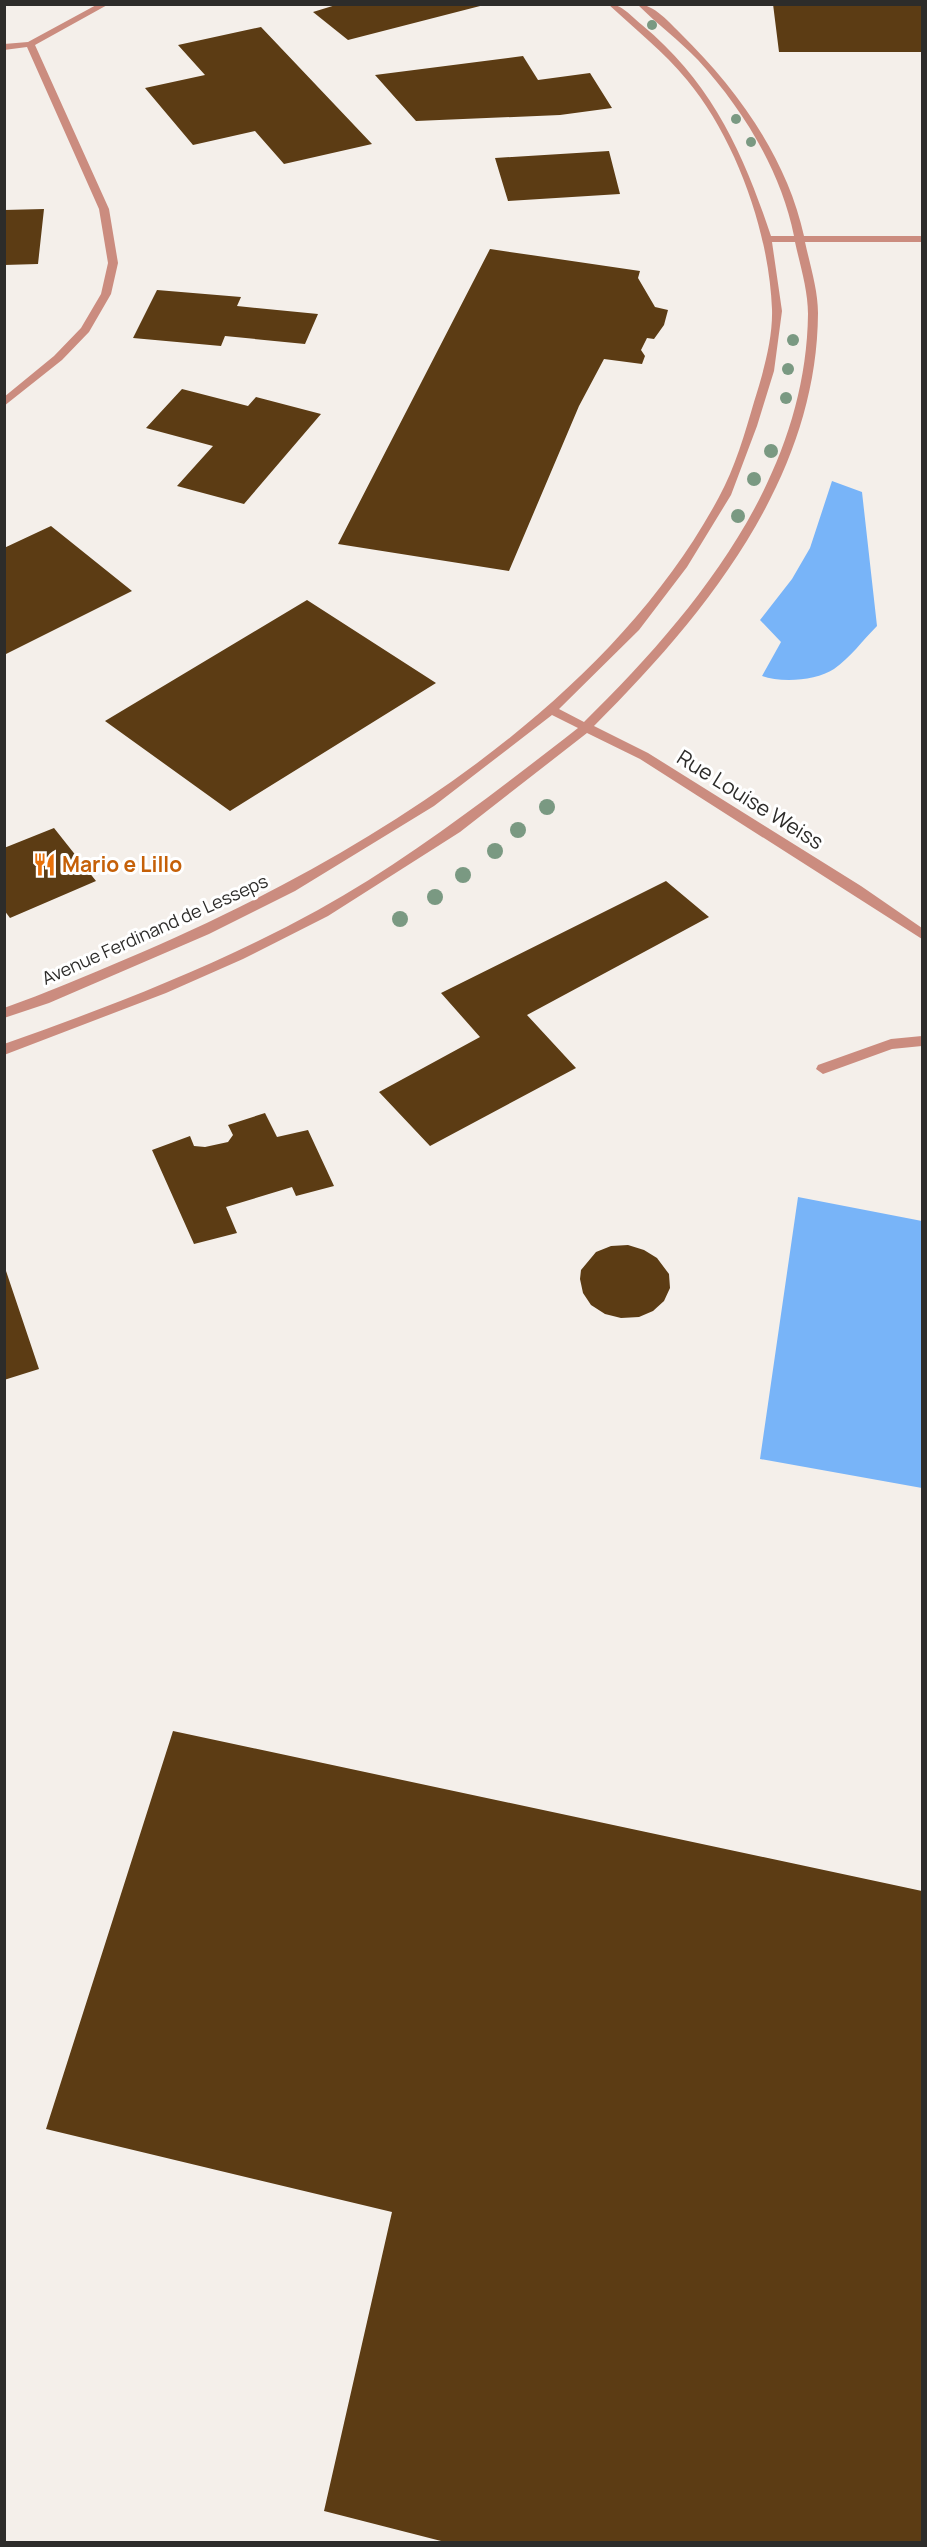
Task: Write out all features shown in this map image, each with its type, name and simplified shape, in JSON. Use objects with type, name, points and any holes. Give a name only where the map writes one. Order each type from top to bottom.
[{"type":"street","points":[[4,47],[30,44],[105,4]]},
{"type":"street","name":"Avenue Ferdinand de Lesseps","points":[[4,1013],[44,999],[204,931],[290,888],[430,803],[551,710],[635,627],[683,565],[726,495],[752,426],[769,371],[777,311],[767,239],[747,177],[720,122],[691,79],[648,34],[612,4]]},
{"type":"street","points":[[4,1050],[66,1029],[190,978],[315,918],[457,828],[586,728],[670,641],[722,570],[766,502],[793,435],[807,376],[813,312],[801,240],[776,169],[750,119],[718,76],[670,27],[640,4]]},
{"type":"street","points":[[4,404],[58,358],[85,330],[106,294],[113,264],[104,209],[30,44]]},
{"type":"street","points":[[767,239],[922,238]]},
{"type":"street","name":"Rue Louise Weiss","points":[[551,710],[644,756],[856,889],[922,934]]},
{"type":"street","points":[[823,1069],[891,1044],[922,1041]]},
{"type":"water","points":[[832,481],[862,492],[877,626],[846,660],[827,673],[798,680],[779,680],[762,676],[781,642],[760,620],[792,579],[810,548]]},
{"type":"water","points":[[798,1197],[922,1221],[922,1488],[760,1459]]},
{"type":"building","points":[[339,4],[484,5],[348,40],[313,12]]},
{"type":"building","points":[[773,4],[922,4],[922,52],[779,52]]},
{"type":"building","points":[[261,27],[372,144],[284,164],[255,131],[193,145],[145,88],[205,75],[178,45]]},
{"type":"building","points":[[523,56],[538,80],[590,73],[612,108],[560,115],[416,121],[375,75]]},
{"type":"building","points":[[609,151],[620,194],[508,201],[495,158]]},
{"type":"building","points":[[44,209],[38,264],[4,265],[4,210]]},
{"type":"building","points":[[490,249],[640,271],[638,278],[655,307],[668,310],[664,325],[654,339],[647,338],[641,350],[645,356],[642,364],[604,359],[579,406],[509,571],[338,544]]},
{"type":"building","points":[[157,290],[241,297],[237,306],[318,314],[305,344],[225,336],[221,346],[133,338]]},
{"type":"building","points":[[182,389],[248,406],[256,397],[321,414],[244,504],[177,486],[213,446],[146,428]]},
{"type":"building","points":[[51,526],[132,591],[4,655],[4,548]]},
{"type":"building","points":[[307,600],[436,683],[230,811],[105,721]]},
{"type":"building","name":"Mario e Lillo","points":[[54,828],[96,881],[10,918],[4,910],[4,848]]},
{"type":"building","points":[[666,881],[709,917],[527,1015],[576,1068],[430,1146],[379,1092],[480,1037],[441,993]]},
{"type":"building","points":[[265,1113],[277,1137],[308,1130],[334,1186],[296,1196],[292,1187],[226,1207],[237,1233],[194,1244],[152,1150],[190,1136],[194,1146],[205,1147],[228,1142],[233,1135],[228,1125]]},
{"type":"building","points":[[628,1245],[644,1250],[657,1258],[669,1274],[670,1288],[664,1301],[653,1311],[639,1317],[621,1318],[605,1314],[591,1305],[583,1293],[580,1279],[581,1270],[596,1252],[611,1246]]},
{"type":"building","points":[[4,1265],[39,1369],[4,1380]]},
{"type":"building","points":[[173,1731],[922,1891],[922,2542],[445,2542],[324,2511],[392,2212],[46,2129]]},
{"type":"place","name":"Mario e Lillo","points":[[44,865]]}]
